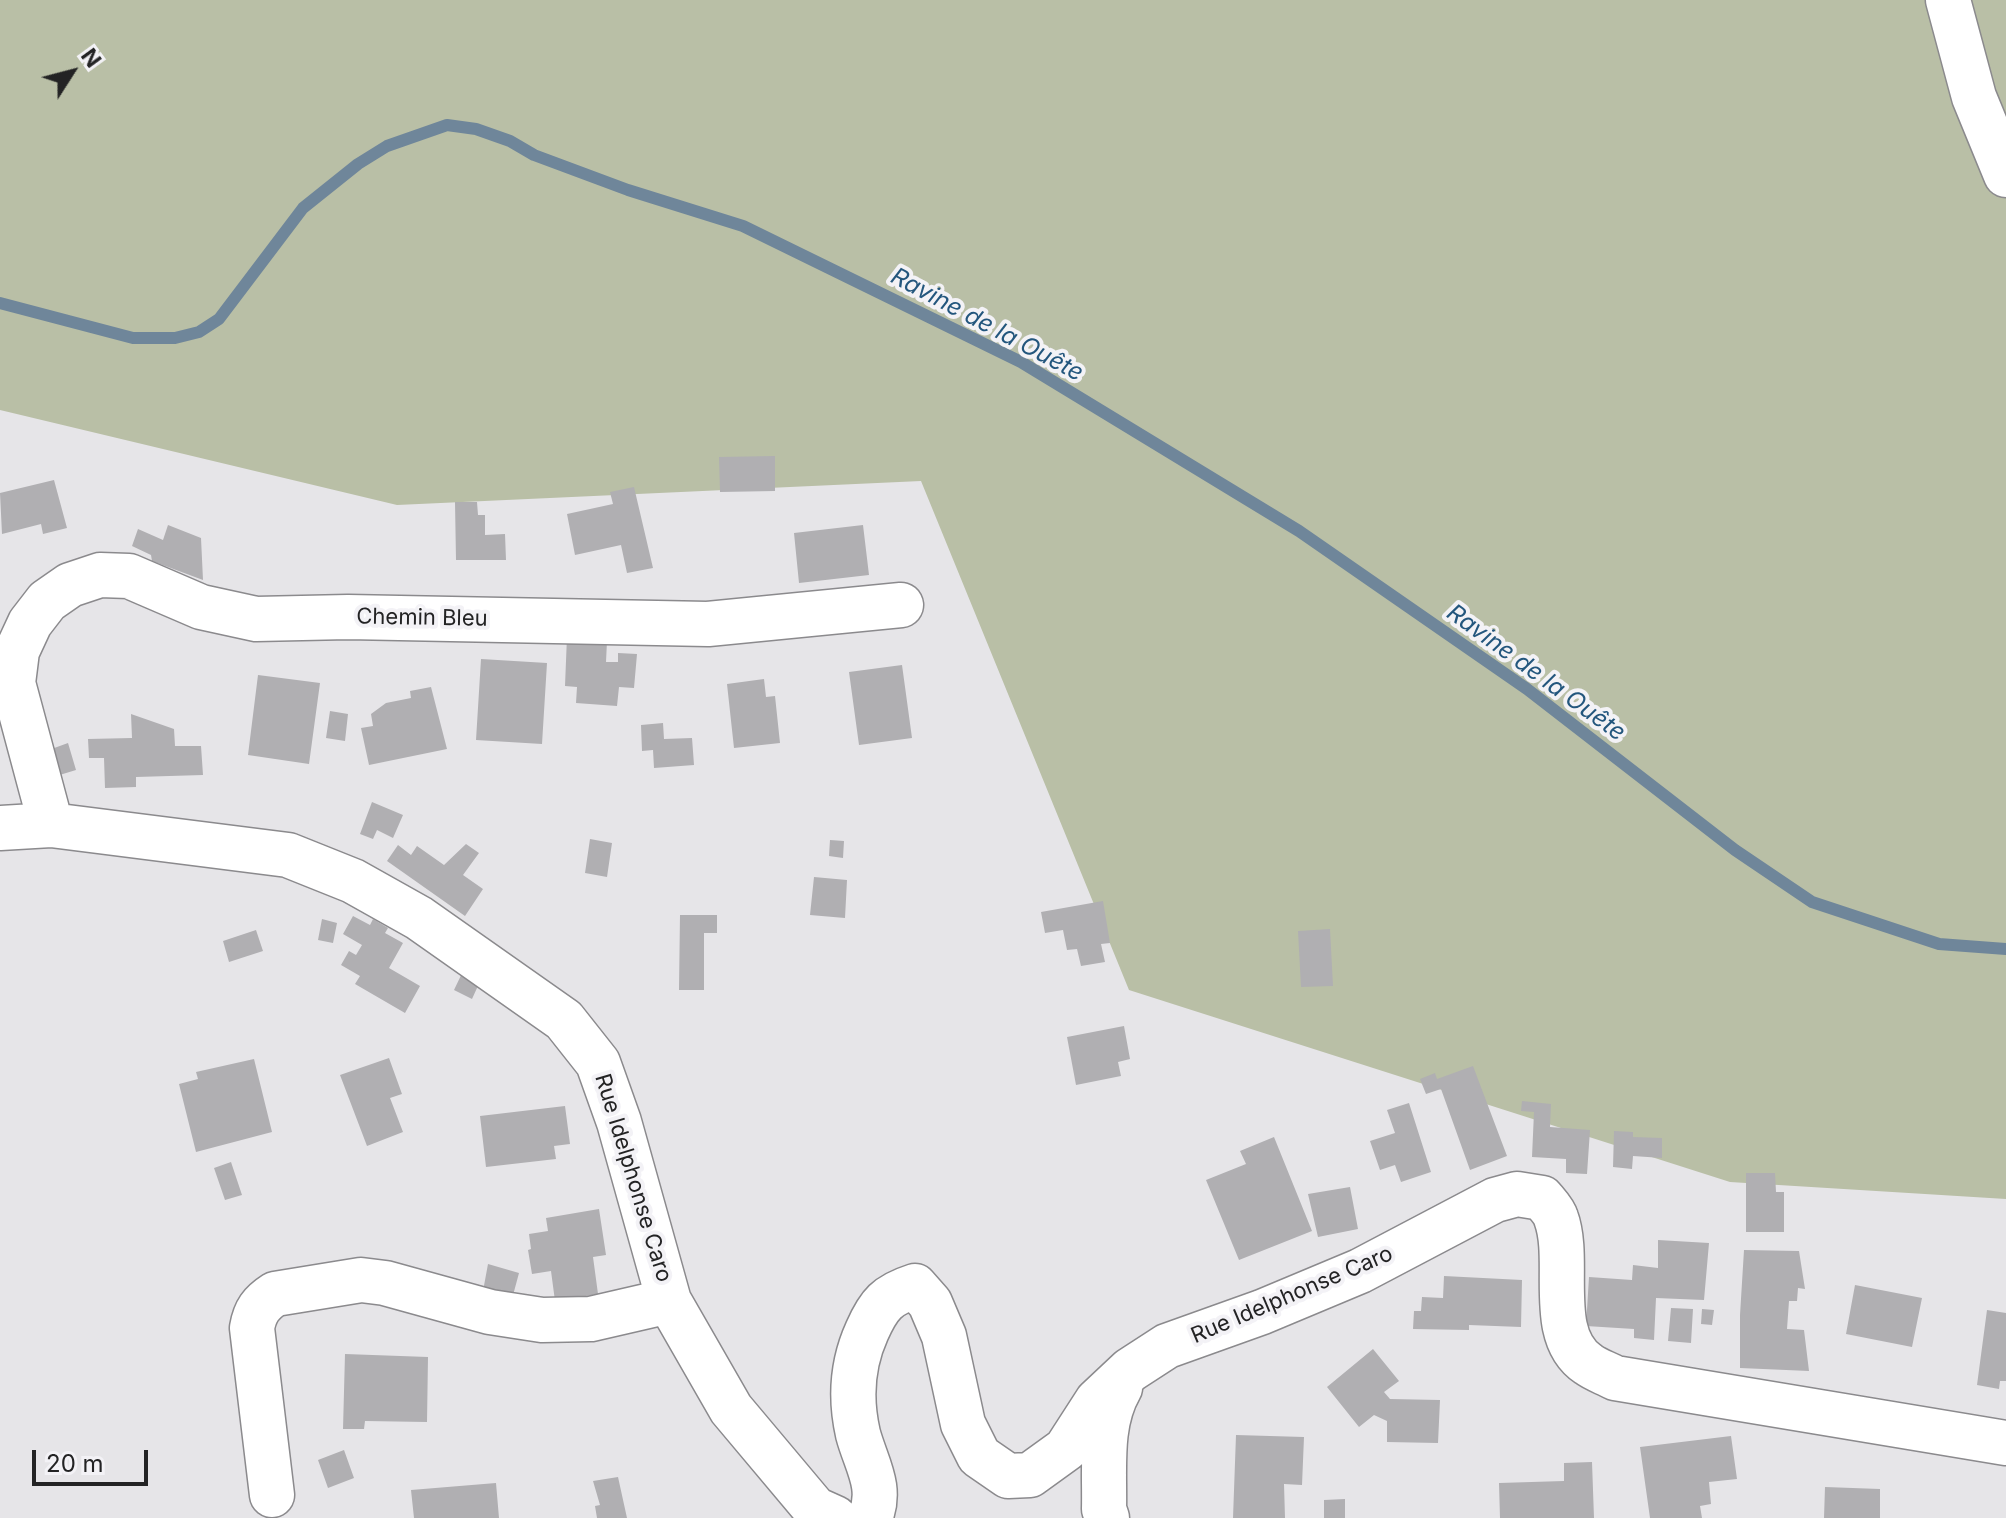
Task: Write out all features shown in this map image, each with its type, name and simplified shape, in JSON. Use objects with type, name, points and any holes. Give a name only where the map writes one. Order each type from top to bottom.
[{"type":"street","points":[[1948,0],[1974,97],[2006,175]]},
{"type":"street","name":"Chemin Bleu","points":[[51,825],[7,681],[30,623],[47,601],[70,585],[100,575],[129,576],[201,607],[256,619],[348,617],[708,624],[901,605]]},
{"type":"street","name":"Rue Idelphonse Caro","points":[[0,828],[51,825],[288,855],[353,881],[419,918],[564,1020],[598,1063],[619,1122],[669,1301],[731,1409],[815,1509],[835,1518]]},
{"type":"street","name":"Rue Idelphonse Caro","points":[[870,1518],[876,1504],[874,1477],[859,1436],[852,1394],[859,1349],[876,1312],[893,1293],[915,1286],[930,1303],[944,1336],[963,1424],[979,1456],[1008,1476],[1030,1475],[1066,1449],[1097,1401],[1130,1370],[1167,1346],[1262,1312],[1360,1271],[1495,1200],[1517,1194],[1542,1198],[1556,1215],[1562,1241],[1563,1327],[1572,1346],[1586,1363],[1615,1378],[2006,1443]]},
{"type":"street","points":[[272,1495],[252,1328],[255,1314],[263,1302],[275,1294],[361,1280],[385,1283],[490,1312],[542,1320],[591,1319],[669,1301]]},
{"type":"street","points":[[1107,1518],[1104,1509],[1105,1432],[1113,1399],[1130,1370]]},
{"type":"green space","points":[[0,0],[2006,0],[2006,1199],[1730,1182],[1129,990],[921,481],[397,505],[0,410]]},
{"type":"building","points":[[775,456],[775,491],[720,492],[719,457]]},
{"type":"building","points":[[54,480],[67,528],[43,534],[41,524],[2,534],[0,493]]},
{"type":"building","points":[[634,487],[653,568],[627,573],[621,545],[575,555],[567,514],[613,504],[610,492]]},
{"type":"building","points":[[455,502],[477,502],[478,515],[485,515],[485,535],[505,534],[506,560],[456,560]]},
{"type":"building","points":[[168,525],[201,538],[203,580],[152,561],[151,555],[132,546],[138,529],[163,540]]},
{"type":"building","points":[[863,525],[869,575],[799,583],[794,533]]},
{"type":"building","points":[[567,636],[607,641],[606,662],[618,662],[618,653],[637,654],[634,688],[619,687],[617,706],[576,703],[577,687],[565,686]]},
{"type":"building","points":[[481,659],[547,663],[542,744],[476,740]]},
{"type":"building","points":[[902,665],[912,738],[859,745],[849,672]]},
{"type":"building","points":[[258,675],[320,683],[309,764],[248,755]]},
{"type":"building","points":[[764,679],[766,697],[775,696],[780,743],[734,748],[727,684]]},
{"type":"building","points":[[431,687],[447,749],[369,765],[361,728],[373,726],[371,714],[386,703],[411,698],[410,691]]},
{"type":"building","points":[[330,711],[348,714],[345,741],[326,738]]},
{"type":"building","points":[[131,714],[174,729],[175,746],[201,746],[203,775],[136,777],[136,787],[105,788],[104,758],[89,758],[88,739],[132,738]]},
{"type":"building","points":[[663,723],[664,739],[692,738],[694,765],[654,768],[653,750],[642,751],[641,725]]},
{"type":"building","points":[[68,743],[76,770],[53,777],[46,751]]},
{"type":"building","points":[[372,802],[403,815],[393,838],[377,830],[373,839],[360,834]]},
{"type":"building","points":[[590,839],[612,843],[607,877],[585,873]]},
{"type":"building","points":[[830,840],[844,841],[843,858],[829,856]]},
{"type":"building","points":[[466,844],[479,853],[463,875],[483,889],[465,916],[387,861],[398,845],[411,855],[417,846],[444,865]]},
{"type":"building","points":[[814,877],[847,880],[845,918],[810,915]]},
{"type":"building","points":[[1103,901],[1110,943],[1101,944],[1105,962],[1081,966],[1077,949],[1067,950],[1063,930],[1045,933],[1041,912]]},
{"type":"building","points":[[680,915],[717,915],[717,933],[704,933],[704,990],[679,990]]},
{"type":"building","points":[[353,916],[370,925],[373,919],[388,928],[385,933],[403,943],[389,968],[420,986],[405,1013],[355,984],[360,976],[341,965],[349,951],[356,955],[362,945],[343,934]]},
{"type":"building","points":[[322,919],[337,923],[333,943],[318,940]]},
{"type":"building","points":[[1330,929],[1333,986],[1301,987],[1298,931]]},
{"type":"building","points":[[256,930],[263,951],[229,962],[223,941]]},
{"type":"building","points":[[465,967],[482,977],[472,999],[454,990]]},
{"type":"building","points":[[1124,1026],[1130,1059],[1118,1062],[1121,1076],[1076,1085],[1067,1037]]},
{"type":"building","points":[[389,1058],[402,1094],[390,1098],[403,1132],[367,1146],[340,1075]]},
{"type":"building","points":[[254,1059],[272,1132],[196,1152],[179,1084],[198,1079],[196,1072]]},
{"type":"building","points":[[1473,1066],[1507,1156],[1470,1170],[1441,1089],[1426,1094],[1420,1079],[1435,1073],[1437,1079]]},
{"type":"building","points":[[1522,1101],[1551,1104],[1550,1127],[1590,1130],[1587,1174],[1566,1173],[1566,1159],[1532,1157],[1534,1112],[1521,1111]]},
{"type":"building","points":[[1409,1103],[1431,1172],[1401,1182],[1395,1165],[1380,1170],[1370,1141],[1395,1133],[1387,1110]]},
{"type":"building","points":[[565,1106],[570,1144],[554,1146],[556,1159],[486,1167],[480,1116]]},
{"type":"building","points":[[1614,1131],[1633,1132],[1633,1137],[1662,1138],[1662,1158],[1633,1156],[1632,1169],[1613,1167]]},
{"type":"building","points":[[1274,1137],[1312,1231],[1239,1260],[1206,1180],[1246,1164],[1240,1151]]},
{"type":"building","points":[[231,1162],[242,1195],[225,1200],[214,1168]]},
{"type":"building","points":[[1746,1173],[1775,1173],[1776,1192],[1784,1192],[1784,1232],[1746,1232]]},
{"type":"building","points":[[1350,1187],[1358,1229],[1318,1237],[1308,1194]]},
{"type":"building","points":[[599,1209],[606,1255],[593,1257],[598,1294],[555,1301],[551,1271],[532,1274],[529,1234],[548,1231],[546,1218]]},
{"type":"building","points":[[1658,1240],[1709,1243],[1704,1300],[1656,1298],[1654,1340],[1634,1338],[1634,1329],[1586,1326],[1589,1277],[1632,1280],[1633,1265],[1658,1268]]},
{"type":"building","points":[[1744,1250],[1799,1251],[1805,1289],[1798,1288],[1797,1301],[1789,1301],[1787,1329],[1804,1330],[1809,1371],[1740,1368]]},
{"type":"building","points":[[488,1264],[519,1273],[512,1299],[483,1291]]},
{"type":"building","points":[[1444,1276],[1522,1280],[1521,1327],[1469,1325],[1469,1330],[1413,1329],[1414,1311],[1421,1311],[1422,1297],[1443,1298]]},
{"type":"building","points":[[1855,1285],[1922,1298],[1912,1347],[1846,1334]]},
{"type":"building","points":[[1671,1308],[1693,1309],[1691,1343],[1668,1341]]},
{"type":"building","points":[[1702,1309],[1714,1310],[1712,1325],[1701,1324]]},
{"type":"building","points":[[1987,1310],[2006,1313],[2006,1381],[2000,1381],[1999,1389],[1977,1385]]},
{"type":"building","points":[[1373,1349],[1399,1381],[1384,1392],[1390,1399],[1440,1400],[1438,1443],[1387,1442],[1387,1421],[1374,1415],[1359,1427],[1327,1387]]},
{"type":"building","points":[[345,1354],[428,1357],[427,1422],[365,1421],[364,1429],[343,1429]]},
{"type":"building","points":[[1236,1435],[1304,1437],[1302,1485],[1284,1484],[1285,1518],[1233,1518]]},
{"type":"building","points":[[1731,1436],[1737,1479],[1709,1482],[1711,1504],[1700,1506],[1702,1518],[1650,1518],[1640,1447]]},
{"type":"building","points":[[344,1450],[354,1478],[328,1488],[318,1460]]},
{"type":"building","points":[[1592,1462],[1594,1518],[1500,1518],[1499,1483],[1564,1481],[1564,1463]]},
{"type":"building","points":[[618,1477],[627,1518],[597,1518],[595,1506],[600,1505],[593,1481]]},
{"type":"building","points":[[496,1483],[499,1518],[414,1518],[411,1490]]},
{"type":"building","points":[[1825,1487],[1880,1489],[1880,1518],[1824,1518]]},
{"type":"building","points":[[1345,1499],[1345,1518],[1324,1518],[1324,1500]]},
{"type":"waterway","name":"Ravine de la Ouête","points":[[0,303],[133,338],[175,338],[199,332],[219,319],[303,208],[358,164],[387,146],[447,125],[476,129],[510,141],[534,155],[628,190],[743,226],[1021,362],[1299,531],[1527,689],[1735,850],[1812,902],[1939,944],[2006,949]]}]
